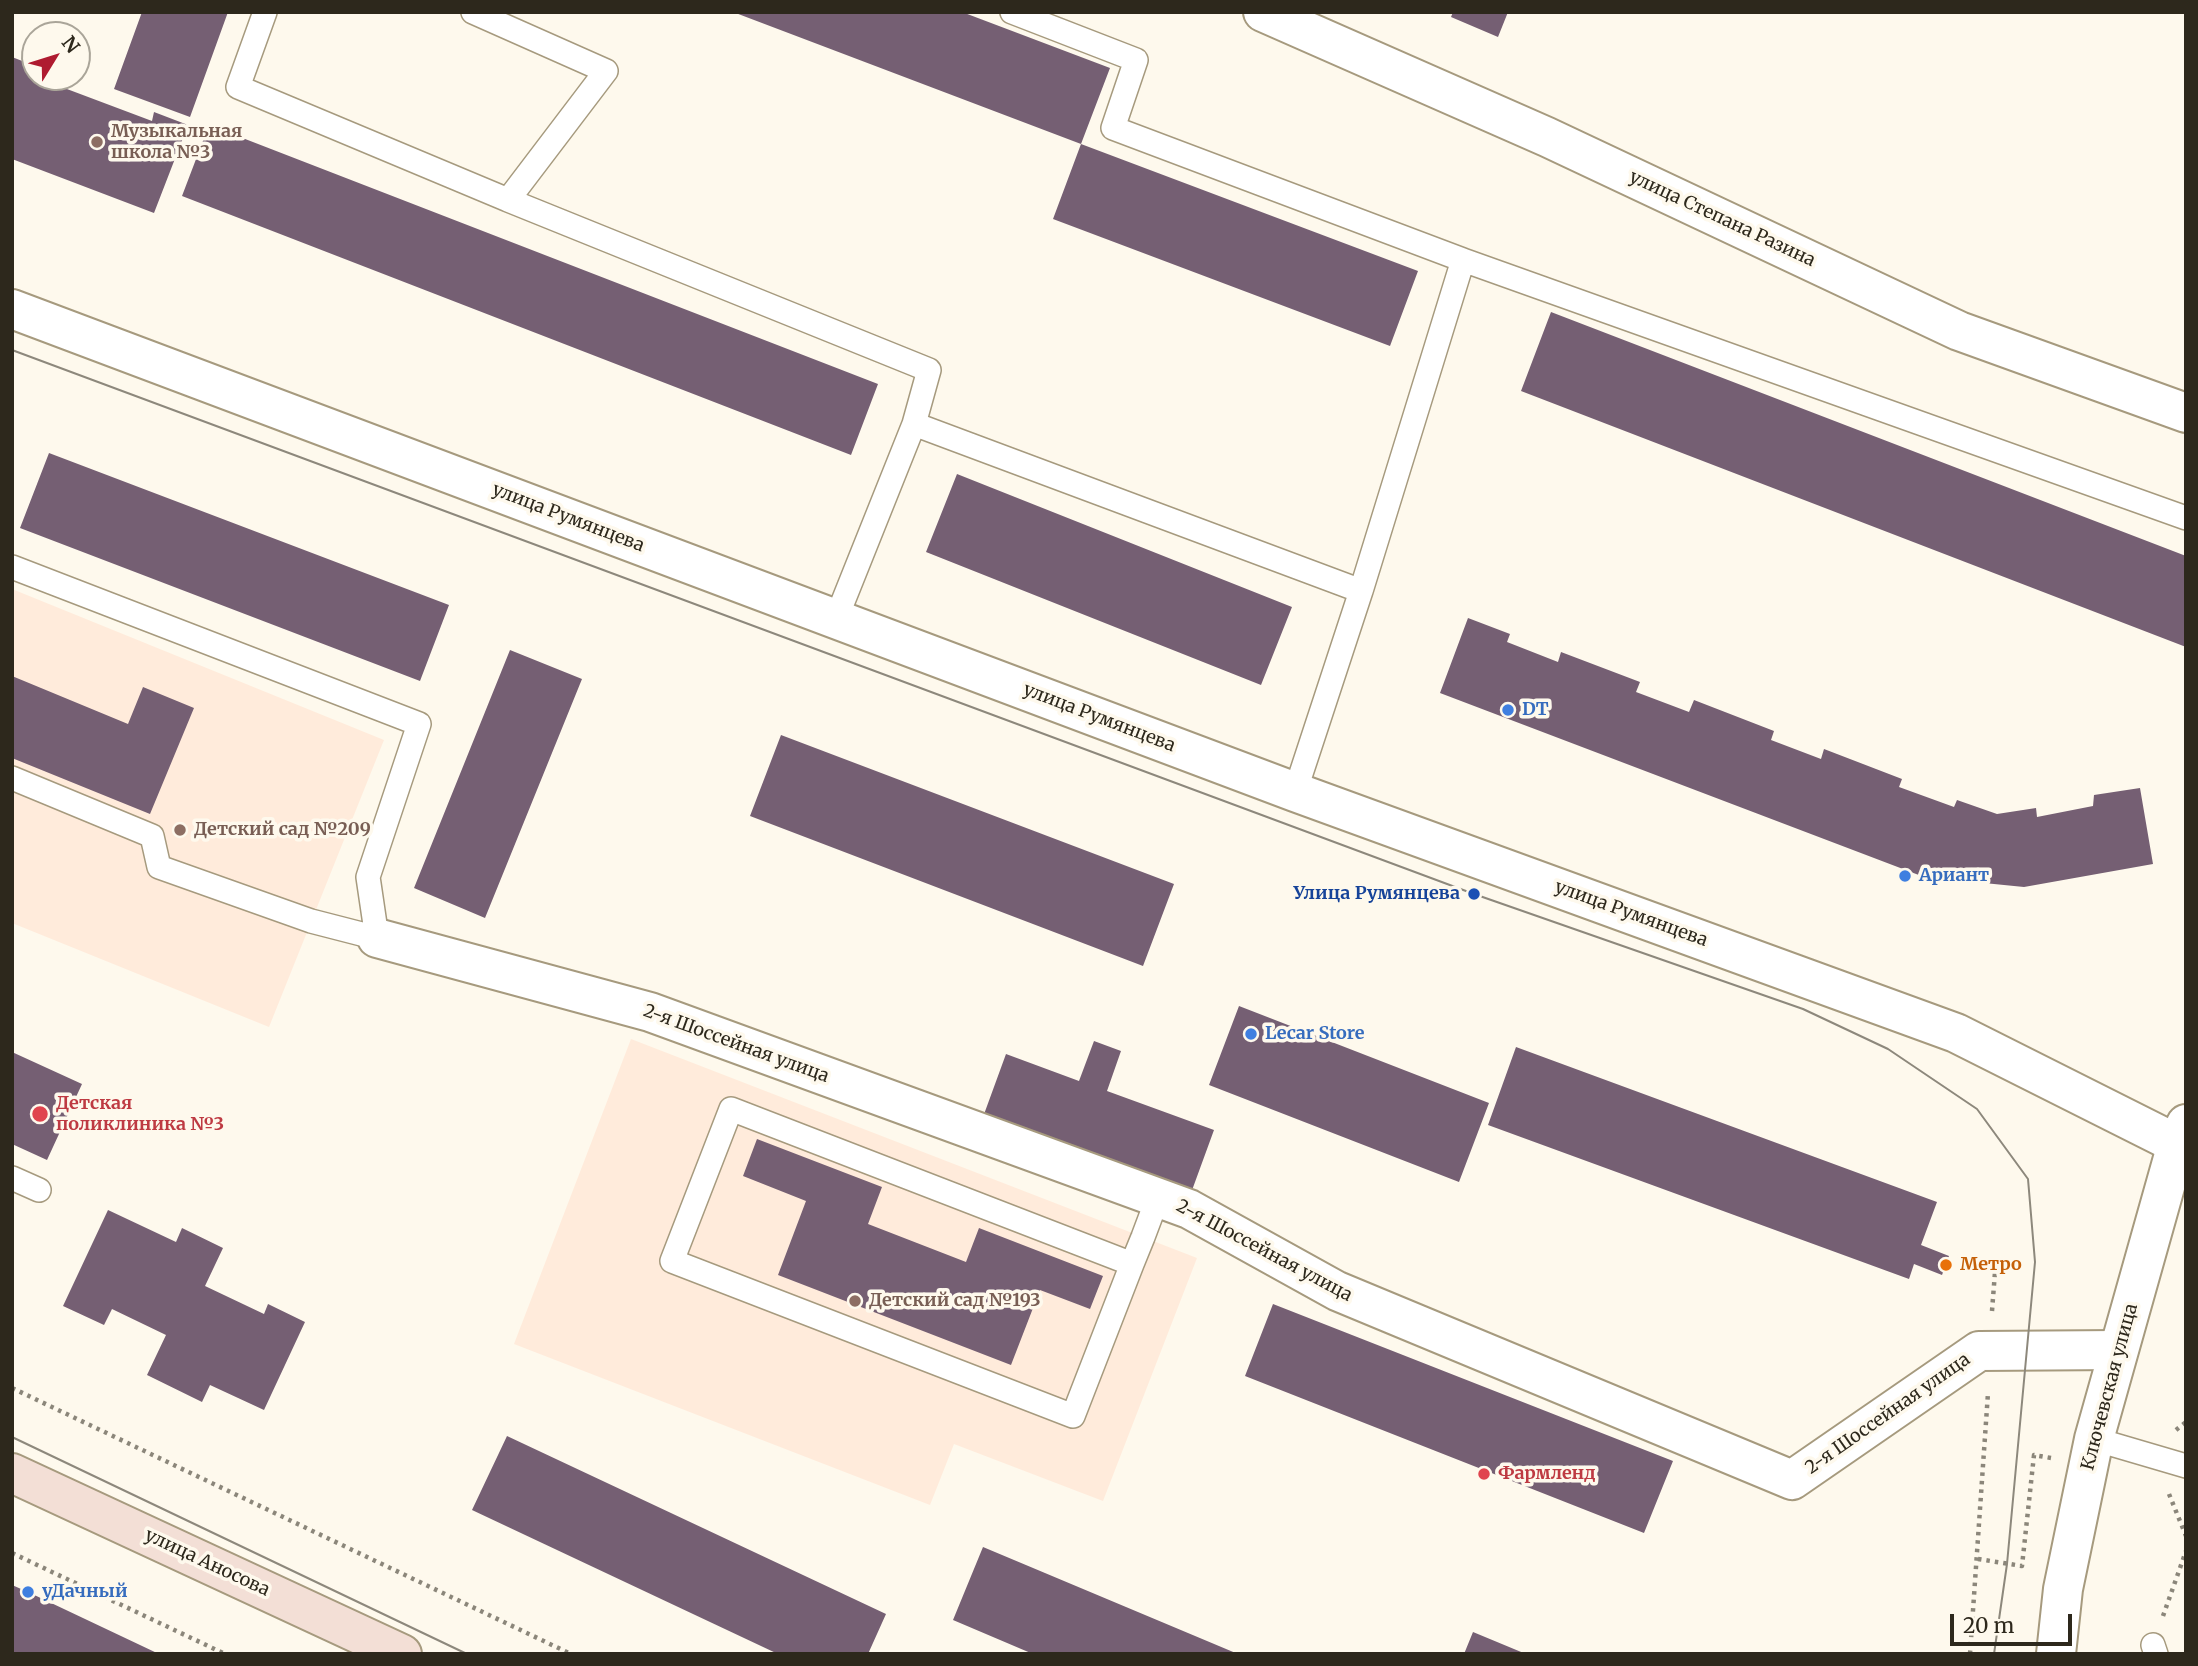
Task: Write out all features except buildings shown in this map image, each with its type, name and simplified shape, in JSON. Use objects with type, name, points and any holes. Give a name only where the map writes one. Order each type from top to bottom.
[{"type":"main road","name":"улица Аносова","points":[[12,1473],[401,1654]]},
{"type":"street","name":"улица Степана Разина","points":[[1263,12],[1547,136],[1959,331],[2186,413]]},
{"type":"street","name":"улица Румянцева","points":[[12,309],[1295,792],[1956,1033],[2182,1134]]},
{"type":"street","name":"2-я Шоссейная улица","points":[[376,938],[650,1012],[1158,1197],[1189,1209],[1337,1291],[1792,1480],[1979,1351],[2118,1350]]},
{"type":"street","name":"Ключевская улица","points":[[2056,1654],[2063,1589],[2094,1439],[2182,1134]]},
{"type":"lane","points":[[265,12],[238,87],[508,200],[929,370],[914,424],[836,619]]},
{"type":"lane","points":[[473,12],[606,71],[508,200]]},
{"type":"lane","points":[[1012,12],[1136,60],[1113,128],[1463,260],[2186,518]]},
{"type":"lane","points":[[1295,792],[1361,591],[1463,260]]},
{"type":"lane","points":[[914,424],[1361,591]]},
{"type":"lane","points":[[12,567],[419,724],[368,877],[376,938],[311,921],[159,867],[152,836],[12,778]]},
{"type":"lane","points":[[1132,1264],[731,1109],[672,1261],[1073,1416],[1132,1264],[1158,1197]]},
{"type":"lane","points":[[12,1178],[39,1190]]},
{"type":"lane","points":[[2094,1439],[2186,1466]]},
{"type":"path","points":[[1970,1654],[1995,1272]]},
{"type":"path","points":[[12,1388],[570,1654]]},
{"type":"path","points":[[2168,1491],[2186,1536]]},
{"type":"path","points":[[2155,1649],[2186,1551]]},
{"type":"path","points":[[12,1553],[225,1654]]},
{"type":"shaded area","name":"Детский сад №209","points":[[12,589],[384,740],[269,1027],[12,923]]},
{"type":"shaded area","name":"Детский сад №193","points":[[631,1039],[1197,1258],[1103,1501],[954,1444],[930,1505],[514,1344]]},
{"type":"tram line","points":[[12,350],[1474,894],[1803,1009],[1888,1049],[1977,1109],[2028,1179],[2035,1262],[2007,1564],[1994,1654]]},
{"type":"tram line","points":[[12,1437],[467,1654]]},
{"type":"place","name":"Музыкальная школа №3","points":[[97,142]]},
{"type":"place","name":"DT","points":[[1508,710]]},
{"type":"place","name":"Детский сад №209","points":[[180,830]]},
{"type":"place","name":"Ариант","points":[[1905,876]]},
{"type":"place","name":"Улица Румянцева","points":[[1474,894]]},
{"type":"place","name":"Lecar Store","points":[[1251,1034]]},
{"type":"place","name":"Детская поликлиника №3","points":[[40,1114]]},
{"type":"place","name":"Метро","points":[[1946,1265]]},
{"type":"place","name":"Детский сад №193","points":[[855,1301]]},
{"type":"place","name":"Фармленд","points":[[1484,1474]]},
{"type":"place","name":"уДачный","points":[[28,1592]]}]
